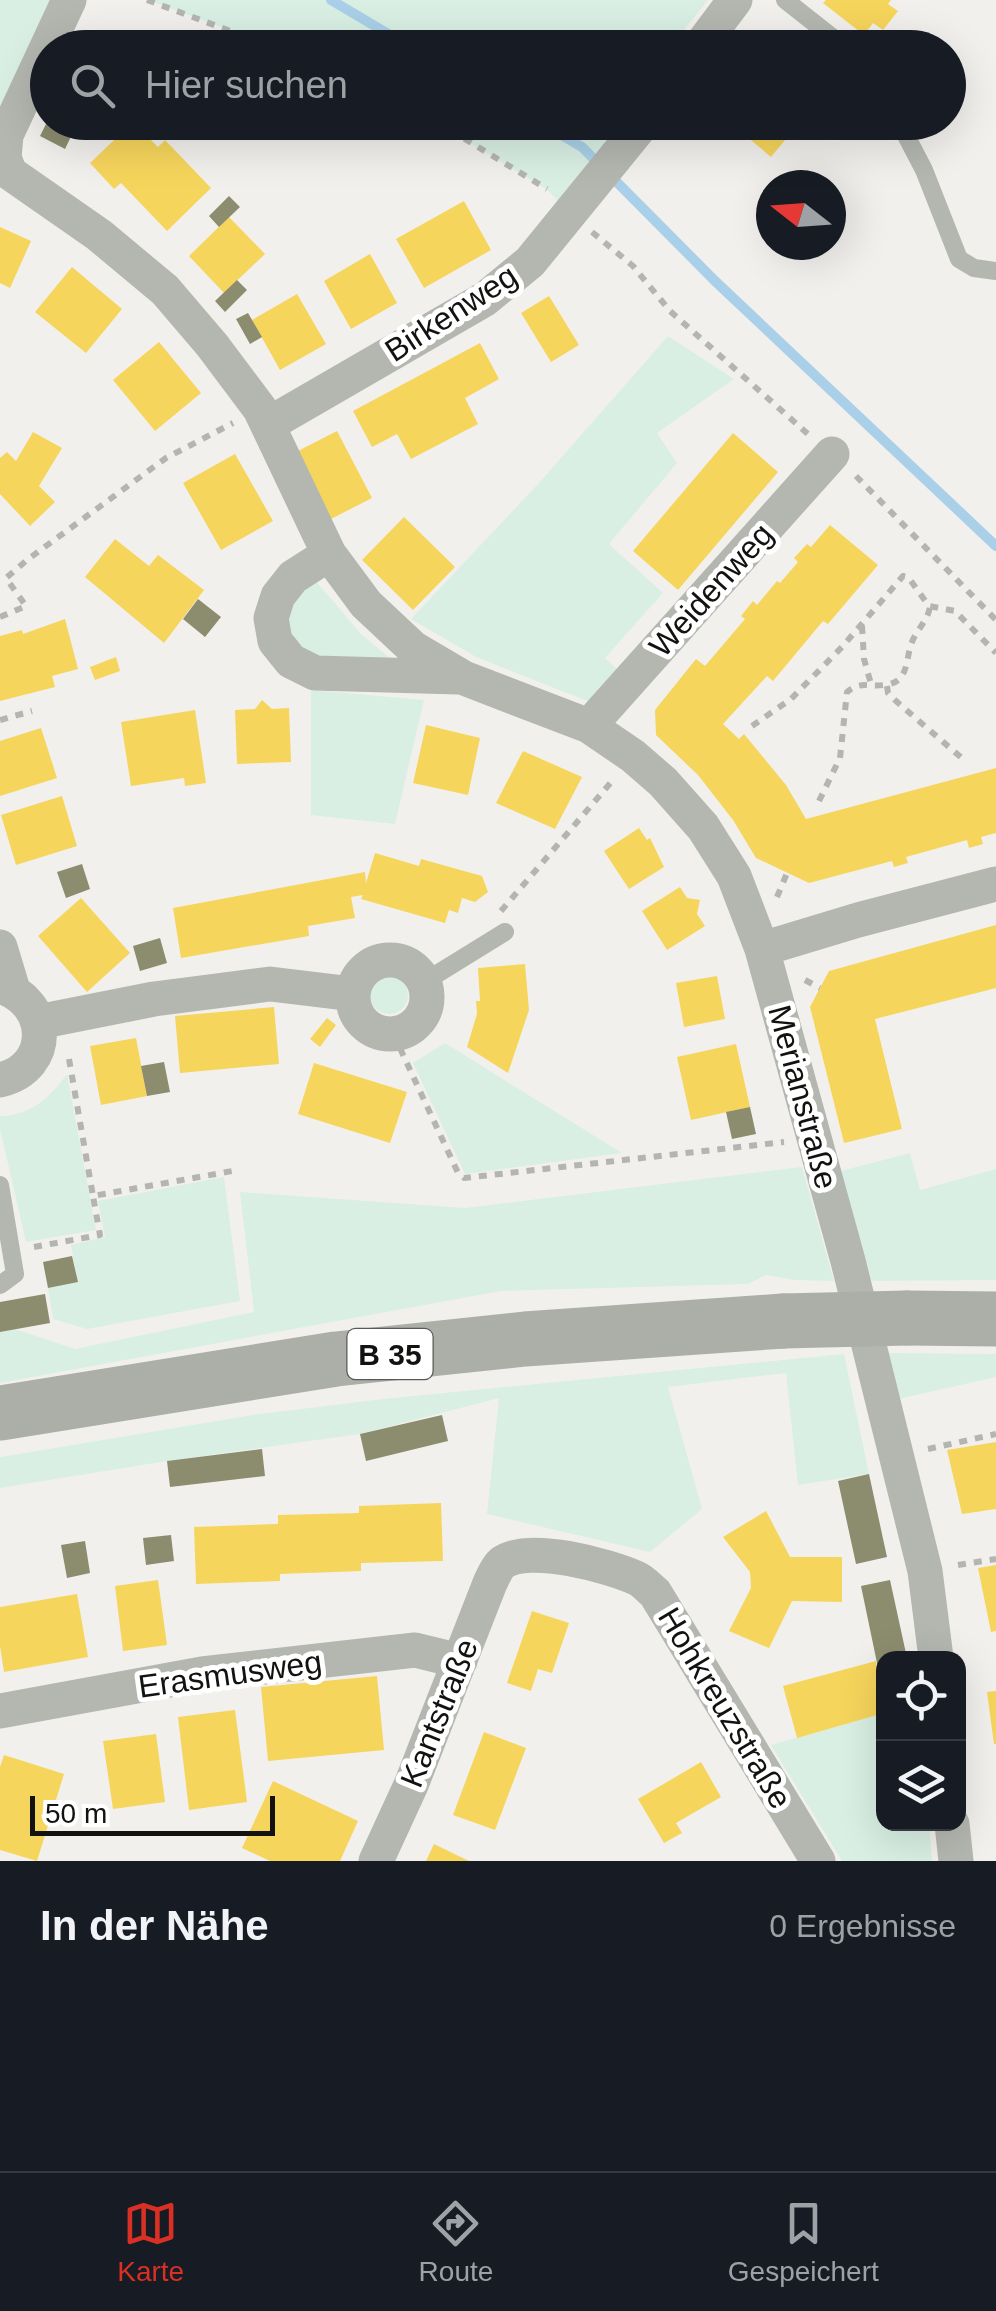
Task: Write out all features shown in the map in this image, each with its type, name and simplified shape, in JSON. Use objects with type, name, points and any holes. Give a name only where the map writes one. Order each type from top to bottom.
[{"type":"main road","name":"B 35","points":[[0,1414],[336,1359],[525,1339],[782,1321],[996,1319]]},
{"type":"street","name":"Merianstraße","points":[[56,30],[70,0]]},
{"type":"street","points":[[712,30],[734,0]]},
{"type":"street","name":"Merianstraße","points":[[30,84],[6,135],[5,175],[98,234],[166,290],[264,417],[329,554],[366,604],[413,648],[464,678],[589,726],[633,756],[703,827],[734,876],[762,949],[901,1470],[926,1571],[935,1651]]},
{"type":"street","name":"Birkenweg","points":[[264,417],[485,299],[530,262],[630,140]]},
{"type":"street","name":"Weidenweg","points":[[589,726],[654,646],[832,454]]},
{"type":"street","name":"Merianstraße","points":[[329,554],[292,577],[278,596],[271,618],[275,641],[291,660],[315,674],[464,678]]},
{"type":"street","points":[[762,949],[996,884]]},
{"type":"street","points":[[0,947],[6,988],[29,1003],[40,1036],[30,1062],[20,1072],[0,1080]]},
{"type":"street","points":[[384,960],[408,964],[424,982],[427,992],[423,1014],[398,1033],[387,1034],[366,1025],[354,1006],[353,994],[362,972],[384,960]]},
{"type":"street","points":[[38,1022],[154,999],[270,984],[353,994]]},
{"type":"street","name":"Hohkreuzstraße","points":[[500,1564],[517,1556],[561,1557],[638,1579],[655,1593],[818,1861]]},
{"type":"street","name":"Kantstraße","points":[[376,1861],[411,1785],[500,1564]]},
{"type":"street","name":"Erasmusweg","points":[[0,1711],[202,1674],[396,1652],[415,1650],[460,1661]]},
{"type":"street","points":[[953,1831],[956,1861]]},
{"type":"lane","points":[[785,0],[823,30]]},
{"type":"lane","points":[[908,140],[959,260],[974,268],[996,271]]},
{"type":"lane","points":[[424,982],[505,932]]},
{"type":"lane","points":[[0,1185],[15,1274],[0,1285]]},
{"type":"path","points":[[146,0],[227,30]]},
{"type":"path","points":[[466,140],[579,205],[670,311],[904,522],[996,620]]},
{"type":"path","points":[[0,618],[26,606],[6,578],[27,560],[166,458],[264,417]]},
{"type":"path","points":[[752,726],[790,699],[902,576],[908,577],[930,607],[955,611],[996,654]]},
{"type":"path","points":[[818,801],[840,758],[846,692],[862,684],[887,686],[904,674],[912,642],[927,620],[930,607]]},
{"type":"path","points":[[862,624],[864,659],[871,684]]},
{"type":"path","points":[[887,686],[896,701],[964,760]]},
{"type":"path","points":[[0,720],[32,711]]},
{"type":"path","points":[[505,932],[500,911],[633,756]]},
{"type":"path","points":[[776,898],[788,873]]},
{"type":"path","points":[[804,980],[820,988]]},
{"type":"path","points":[[398,1033],[398,1044],[458,1173],[464,1178],[786,1142]]},
{"type":"path","points":[[13,1251],[100,1236],[68,1053]]},
{"type":"path","points":[[94,1196],[238,1170]]},
{"type":"path","points":[[942,1446],[996,1434]]},
{"type":"path","points":[[962,1564],[996,1559]]},
{"type":"green space","points":[[0,0],[52,0],[37,30],[30,30],[30,45],[0,107]]},
{"type":"green space","points":[[147,0],[708,0],[684,30],[229,30]]},
{"type":"green space","points":[[465,140],[622,140],[572,214],[546,189]]},
{"type":"green space","points":[[668,336],[734,379],[657,433],[677,463],[609,544],[663,593],[605,658],[623,675],[590,702],[476,657],[411,619],[538,484]]},
{"type":"green space","points":[[315,580],[360,633],[392,660],[322,658],[309,653],[286,633],[289,604]]},
{"type":"green space","points":[[311,690],[424,700],[395,824],[311,815]]},
{"type":"green space","points":[[389,976],[403,981],[408,995],[403,1009],[389,1014],[375,1009],[370,995],[375,981]]},
{"type":"green space","points":[[445,1043],[622,1153],[465,1174],[413,1063]]},
{"type":"green space","points":[[67,1074],[96,1230],[26,1242],[0,1116],[39,1104]]},
{"type":"green space","points":[[910,1153],[920,1190],[996,1169],[996,1280],[863,1281],[837,1172]]},
{"type":"green space","points":[[802,1167],[834,1281],[766,1275],[748,1284],[501,1291],[0,1383],[0,1332],[15,1329],[75,1349],[254,1312],[240,1192],[465,1208]]},
{"type":"green space","points":[[224,1177],[240,1301],[87,1329],[53,1319],[48,1288],[77,1281],[71,1245],[105,1237],[98,1201]]},
{"type":"green space","points":[[882,1353],[996,1354],[996,1377],[894,1400]]},
{"type":"green space","points":[[844,1354],[869,1474],[798,1485],[786,1373],[668,1387],[702,1509],[650,1552],[487,1514],[499,1398],[360,1434],[0,1488],[0,1457],[252,1415]]},
{"type":"green space","points":[[876,1715],[876,1831],[930,1831],[932,1861],[842,1861],[771,1745]]},
{"type":"building: Wohnen","points":[[891,0],[888,4],[898,11],[883,30],[873,23],[868,30],[858,30],[823,3]]},
{"type":"building: Wohnen","points":[[114,140],[151,140],[158,147],[165,140],[211,188],[167,231],[121,183],[114,189],[90,163]]},
{"type":"building: Wohnen","points":[[751,140],[785,140],[771,157]]},
{"type":"building: Wohnen","points":[[464,201],[491,250],[424,288],[396,239]]},
{"type":"building: Wohnen","points":[[229,217],[265,254],[224,293],[189,256]]},
{"type":"building: Wohnen","points":[[0,227],[31,241],[10,288],[0,283]]},
{"type":"building: Wohnen","points":[[370,254],[397,303],[351,329],[324,281]]},
{"type":"building: Wohnen","points":[[72,267],[122,309],[86,353],[35,312]]},
{"type":"building: Wohnen","points":[[297,294],[326,344],[280,370],[252,320]]},
{"type":"building: Wohnen","points":[[549,296],[579,345],[551,362],[521,313]]},
{"type":"building: Wohnen","points":[[159,342],[201,393],[155,431],[113,380]]},
{"type":"building: Wohnen","points":[[480,343],[499,379],[465,398],[478,424],[411,459],[397,434],[372,447],[353,411]]},
{"type":"building: Wohnen","points":[[337,431],[372,498],[331,519],[296,452]]},
{"type":"building: Wohnen","points":[[33,432],[62,448],[39,486],[55,502],[30,526],[0,494],[0,458],[7,452],[16,461]]},
{"type":"building: Wohnen","points":[[733,433],[778,472],[678,590],[633,551]]},
{"type":"building: Wohnen","points":[[235,454],[273,521],[221,550],[183,483]]},
{"type":"building: Wohnen","points":[[404,517],[455,567],[413,610],[362,560]]},
{"type":"building: Wohnen","points":[[830,525],[878,565],[828,624],[823,621],[773,681],[767,676],[723,724],[739,739],[744,734],[786,785],[806,819],[996,768],[996,833],[981,837],[983,844],[969,848],[967,840],[906,857],[908,863],[894,867],[892,861],[809,883],[756,858],[698,775],[656,735],[655,710],[696,659],[705,666],[745,619],[741,616],[753,601],[757,605],[777,581],[780,583],[798,562],[794,558],[807,544],[811,547]]},
{"type":"building: Wohnen","points":[[115,539],[149,566],[158,555],[204,590],[164,643],[85,577]]},
{"type":"building: Wohnen","points":[[65,619],[78,669],[52,676],[55,687],[0,701],[0,636],[22,630],[23,634]]},
{"type":"building: Wohnen","points":[[116,657],[120,671],[95,680],[90,667]]},
{"type":"building: Wohnen","points":[[262,700],[272,709],[289,708],[291,762],[237,764],[235,710],[255,709]]},
{"type":"building: Wohnen","points":[[195,710],[206,783],[185,786],[184,778],[131,786],[121,722]]},
{"type":"building: Wohnen","points":[[426,725],[480,738],[468,795],[413,783]]},
{"type":"building: Wohnen","points":[[41,728],[57,778],[0,796],[0,741]]},
{"type":"building: Wohnen","points":[[523,751],[582,777],[555,829],[496,803]]},
{"type":"building: Wohnen","points":[[62,796],[77,846],[16,865],[1,815]]},
{"type":"building: Wohnen","points":[[639,828],[647,840],[650,838],[664,867],[629,889],[604,851]]},
{"type":"building: Wohnen","points":[[375,853],[419,866],[421,859],[482,876],[488,892],[475,902],[462,898],[458,913],[449,910],[445,923],[361,899],[363,895],[351,897],[355,918],[308,926],[309,936],[181,958],[173,908],[365,872],[366,883]]},
{"type":"building: Wohnen","points":[[680,887],[687,898],[700,900],[697,914],[705,926],[667,950],[642,911]]},
{"type":"building: Wohnen","points":[[81,898],[130,953],[87,992],[38,936]]},
{"type":"building: Wohnen","points":[[996,925],[996,988],[875,1019],[902,1129],[844,1143],[810,1007],[829,971]]},
{"type":"building: Wohnen","points":[[525,964],[529,1010],[508,1073],[467,1047],[477,1014],[476,1001],[480,1001],[478,968]]},
{"type":"building: Wohnen","points":[[717,976],[725,1019],[684,1027],[676,983]]},
{"type":"building: Wohnen","points":[[274,1007],[279,1064],[180,1073],[175,1016]]},
{"type":"building: Wohnen","points":[[327,1018],[336,1025],[320,1047],[310,1039]]},
{"type":"building: Wohnen","points":[[136,1038],[147,1096],[101,1105],[90,1046]]},
{"type":"building: Wohnen","points":[[736,1044],[750,1107],[691,1120],[677,1057]]},
{"type":"building: Wohnen","points":[[314,1063],[407,1092],[390,1143],[298,1114]]},
{"type":"building: Wohnen","points":[[996,1442],[996,1509],[962,1514],[947,1450]]},
{"type":"building: Wohnen","points":[[441,1503],[443,1561],[361,1563],[361,1571],[280,1574],[280,1581],[196,1584],[194,1527],[278,1524],[278,1515],[359,1513],[359,1506]]},
{"type":"building: Wohnen","points":[[766,1511],[790,1557],[842,1557],[842,1602],[792,1601],[769,1648],[729,1631],[751,1588],[750,1572],[723,1537]]},
{"type":"building: Wohnen","points":[[996,1565],[996,1631],[991,1632],[978,1568]]},
{"type":"building: Wohnen","points":[[158,1580],[167,1645],[123,1651],[115,1586]]},
{"type":"building: Wohnen","points":[[77,1594],[88,1657],[4,1672],[0,1607]]},
{"type":"building: Wohnen","points":[[532,1611],[569,1623],[552,1673],[538,1669],[531,1691],[507,1683]]},
{"type":"building: Wohnen","points":[[876,1661],[876,1715],[797,1738],[783,1686]]},
{"type":"building: Wohnen","points":[[377,1676],[384,1750],[268,1761],[261,1687]]},
{"type":"building: Wohnen","points":[[996,1691],[996,1744],[994,1744],[987,1692]]},
{"type":"building: Wohnen","points":[[235,1710],[247,1802],[189,1810],[178,1717]]},
{"type":"building: Wohnen","points":[[484,1732],[526,1748],[495,1830],[453,1815]]},
{"type":"building: Wohnen","points":[[156,1734],[165,1802],[113,1809],[103,1741]]},
{"type":"building: Wohnen","points":[[4,1755],[64,1774],[37,1861],[0,1850],[0,1767]]},
{"type":"building: Wohnen","points":[[701,1762],[721,1797],[676,1823],[682,1833],[664,1843],[638,1799]]},
{"type":"building: Wohnen","points":[[273,1781],[358,1821],[340,1861],[270,1861],[242,1848]]},
{"type":"building: Wohnen","points":[[434,1844],[469,1861],[426,1861]]},
{"type":"building: Industrie","points":[[48,140],[69,140],[65,149]]},
{"type":"building: Industrie","points":[[229,196],[240,207],[219,227],[209,216]]},
{"type":"building: Industrie","points":[[237,280],[247,290],[225,312],[215,301]]},
{"type":"building: Industrie","points":[[248,313],[262,337],[250,344],[236,319]]},
{"type":"building: Industrie","points":[[198,599],[221,617],[205,637],[183,619]]},
{"type":"building: Industrie","points":[[82,864],[90,889],[66,898],[57,872]]},
{"type":"building: Industrie","points":[[160,938],[167,963],[140,971],[133,946]]},
{"type":"building: Industrie","points":[[164,1062],[170,1092],[147,1096],[141,1066]]},
{"type":"building: Industrie","points":[[750,1107],[756,1134],[732,1139],[726,1112]]},
{"type":"building: Industrie","points":[[72,1256],[78,1282],[48,1288],[43,1262]]},
{"type":"building: Industrie","points":[[45,1294],[50,1323],[0,1332],[0,1302]]},
{"type":"building: Industrie","points":[[442,1415],[448,1441],[366,1461],[360,1434]]},
{"type":"building: Industrie","points":[[262,1449],[265,1476],[170,1487],[167,1461]]},
{"type":"building: Industrie","points":[[869,1474],[887,1557],[856,1564],[838,1481]]},
{"type":"building: Industrie","points":[[171,1535],[174,1561],[146,1565],[143,1538]]},
{"type":"building: Industrie","points":[[85,1541],[90,1573],[67,1578],[61,1545]]},
{"type":"building: Industrie","points":[[890,1580],[905,1651],[876,1651],[876,1658],[861,1586]]},
{"type":"waterway","points":[[331,0],[382,30]]},
{"type":"waterway","points":[[570,140],[582,147],[715,281],[996,546]]}]
